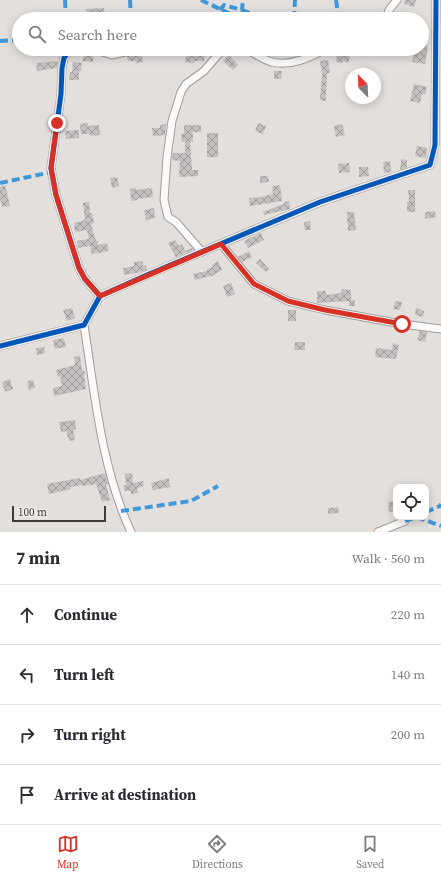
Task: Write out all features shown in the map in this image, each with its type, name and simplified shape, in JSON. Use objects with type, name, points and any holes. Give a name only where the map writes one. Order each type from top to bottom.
[{"type":"street","points":[[388,12],[397,0]]},
{"type":"street","points":[[131,532],[121,511],[103,443],[84,325],[100,296],[320,202],[430,165],[435,145],[436,0]]},
{"type":"street","points":[[65,56],[62,68],[61,94],[51,168],[56,195],[79,268],[85,279],[100,296]]},
{"type":"street","points":[[202,252],[176,222],[168,217],[164,200],[172,121],[181,92],[186,84],[204,71],[217,56]]},
{"type":"street","points":[[259,56],[271,62],[286,63],[297,61],[309,56]]},
{"type":"street","points":[[221,244],[254,284],[288,301],[325,310],[394,323],[441,329]]},
{"type":"street","points":[[0,346],[84,325]]},
{"type":"street","points":[[378,532],[405,521]]},
{"type":"building","points":[[405,0],[416,0],[414,7],[404,4]]},
{"type":"building","points":[[104,8],[105,12],[86,12],[86,9]]},
{"type":"building","points":[[83,56],[93,56],[93,62],[83,61]]},
{"type":"building","points":[[127,56],[142,56],[143,62],[136,63],[135,61],[128,61]]},
{"type":"building","points":[[186,56],[204,56],[204,61],[194,61],[194,63],[185,62]]},
{"type":"building","points":[[230,56],[238,65],[233,70],[223,61]]},
{"type":"building","points":[[337,56],[350,56],[348,63],[343,61],[342,63],[336,62]]},
{"type":"building","points":[[413,56],[426,56],[425,64],[412,62]]},
{"type":"building","points":[[328,60],[330,73],[327,73],[326,101],[320,100],[322,74],[320,61]]},
{"type":"building","points":[[58,61],[57,68],[37,71],[36,63]]},
{"type":"building","points":[[73,62],[82,63],[81,71],[79,71],[79,80],[69,80]]},
{"type":"building","points":[[274,71],[282,71],[281,79],[274,79]]},
{"type":"building","points":[[414,84],[427,87],[425,95],[422,94],[420,103],[410,101]]},
{"type":"building","points":[[88,123],[88,126],[99,125],[100,135],[90,136],[90,134],[81,134],[80,124]]},
{"type":"building","points":[[258,123],[266,126],[263,134],[255,131]]},
{"type":"building","points":[[166,124],[165,135],[153,136],[152,128],[160,128],[160,125]]},
{"type":"building","points":[[342,124],[345,135],[336,137],[334,126]]},
{"type":"building","points":[[184,125],[201,125],[201,132],[193,132],[193,142],[190,142],[192,170],[198,170],[198,176],[179,177],[180,161],[172,160],[173,153],[185,153],[185,142],[182,142],[181,134],[184,134]]},
{"type":"building","points":[[79,130],[79,138],[66,139],[65,131]]},
{"type":"building","points":[[207,133],[218,133],[218,157],[207,157]]},
{"type":"building","points":[[417,146],[427,148],[426,158],[415,156]]},
{"type":"building","points":[[401,159],[407,160],[407,168],[400,170]]},
{"type":"building","points":[[390,161],[391,172],[384,173],[383,162]]},
{"type":"building","points":[[349,163],[350,172],[339,173],[338,164]]},
{"type":"building","points":[[359,167],[368,167],[369,176],[359,177]]},
{"type":"building","points":[[260,176],[268,176],[269,182],[260,183]]},
{"type":"building","points":[[117,177],[119,186],[112,188],[110,178]]},
{"type":"building","points":[[5,185],[10,206],[2,207],[0,187]]},
{"type":"building","points":[[280,185],[282,201],[250,206],[249,198],[257,198],[273,194],[272,186]]},
{"type":"building","points":[[136,188],[136,190],[152,188],[153,197],[131,201],[130,189]]},
{"type":"building","points":[[408,190],[415,190],[415,212],[407,212],[407,202],[409,202]]},
{"type":"building","points":[[289,201],[290,209],[264,215],[263,212]]},
{"type":"building","points":[[89,202],[90,213],[92,213],[94,223],[91,224],[96,241],[98,241],[98,245],[107,243],[109,251],[92,254],[90,246],[78,248],[77,241],[89,239],[87,230],[75,232],[74,223],[85,220],[83,203]]},
{"type":"building","points":[[154,208],[155,218],[146,220],[144,210]]},
{"type":"building","points":[[435,211],[436,217],[425,219],[425,212]]},
{"type":"building","points":[[347,212],[354,212],[356,230],[348,231]]},
{"type":"building","points":[[310,221],[311,230],[305,230],[304,222]]},
{"type":"building","points":[[261,233],[264,240],[248,248],[244,241]]},
{"type":"building","points":[[175,240],[179,246],[182,244],[185,251],[192,248],[193,250],[176,257],[168,243]]},
{"type":"building","points":[[249,251],[252,257],[242,262],[238,257]]},
{"type":"building","points":[[260,259],[269,269],[266,272],[256,263]]},
{"type":"building","points":[[143,261],[143,266],[146,265],[147,270],[124,275],[123,268],[134,266],[134,262]]},
{"type":"building","points":[[218,261],[222,270],[210,277],[195,280],[193,274],[207,271],[207,269],[213,267],[212,265]]},
{"type":"building","points":[[231,283],[235,294],[227,297],[223,286]]},
{"type":"building","points":[[342,289],[351,290],[351,300],[355,300],[355,306],[349,306],[349,301],[317,303],[317,291],[326,291],[326,295],[341,293]]},
{"type":"building","points":[[395,301],[402,302],[400,310],[393,309]]},
{"type":"building","points":[[72,308],[75,318],[67,321],[63,310]]},
{"type":"building","points":[[416,308],[424,311],[423,317],[415,315]]},
{"type":"building","points":[[288,310],[296,310],[296,321],[288,321]]},
{"type":"building","points":[[420,331],[427,332],[425,342],[417,340]]},
{"type":"building","points":[[64,338],[66,347],[55,349],[53,340]]},
{"type":"building","points":[[295,342],[305,342],[305,350],[294,350]]},
{"type":"building","points":[[393,343],[399,345],[396,359],[375,357],[376,348],[392,350]]},
{"type":"building","points":[[44,347],[45,353],[37,355],[36,348]]},
{"type":"building","points":[[80,356],[82,371],[84,370],[85,375],[86,389],[54,396],[53,388],[62,386],[60,376],[58,377],[56,370],[75,365],[74,357]]},
{"type":"building","points":[[10,379],[13,389],[5,392],[2,382]]},
{"type":"building","points":[[33,380],[35,388],[29,390],[27,381]]},
{"type":"building","points":[[75,420],[76,429],[73,430],[75,440],[69,441],[66,431],[61,432],[59,422]]},
{"type":"building","points":[[105,473],[110,500],[102,502],[96,484],[71,487],[71,489],[49,494],[47,484],[80,478],[80,480]]},
{"type":"building","points":[[132,473],[133,483],[143,481],[144,486],[137,488],[138,493],[131,494],[131,491],[124,491],[124,485],[126,485],[125,474]]},
{"type":"building","points":[[169,478],[170,487],[153,490],[151,483]]},
{"type":"building","points":[[393,501],[393,511],[389,512],[388,502]]},
{"type":"building","points":[[338,507],[339,513],[328,514],[328,508]]},
{"type":"marked path","points":[[65,0],[66,12]]},
{"type":"marked path","points":[[130,0],[131,12]]},
{"type":"marked path","points":[[201,0],[226,12]]},
{"type":"marked path","points":[[220,10],[224,5],[242,10],[243,0]]},
{"type":"marked path","points":[[294,12],[295,0]]},
{"type":"marked path","points":[[336,0],[338,12]]},
{"type":"marked path","points":[[242,10],[247,12]]},
{"type":"marked path","points":[[0,41],[12,40]]},
{"type":"marked path","points":[[0,183],[52,172]]},
{"type":"marked path","points":[[121,511],[191,501],[218,486]]},
{"type":"marked path","points":[[429,511],[440,506],[441,504]]},
{"type":"marked path","points":[[425,520],[441,526]]},
{"type":"cycle path","points":[[0,346],[84,325],[100,296],[320,202],[430,165],[435,145],[436,0]]},
{"type":"cycle path","points":[[65,56],[62,68],[61,94],[51,168],[56,195],[79,268],[85,279],[100,296]]},
{"type":"route","points":[[57,123],[51,168],[56,195],[79,268],[85,279],[100,296],[221,244],[254,284],[288,301],[325,310],[402,324]]}]
